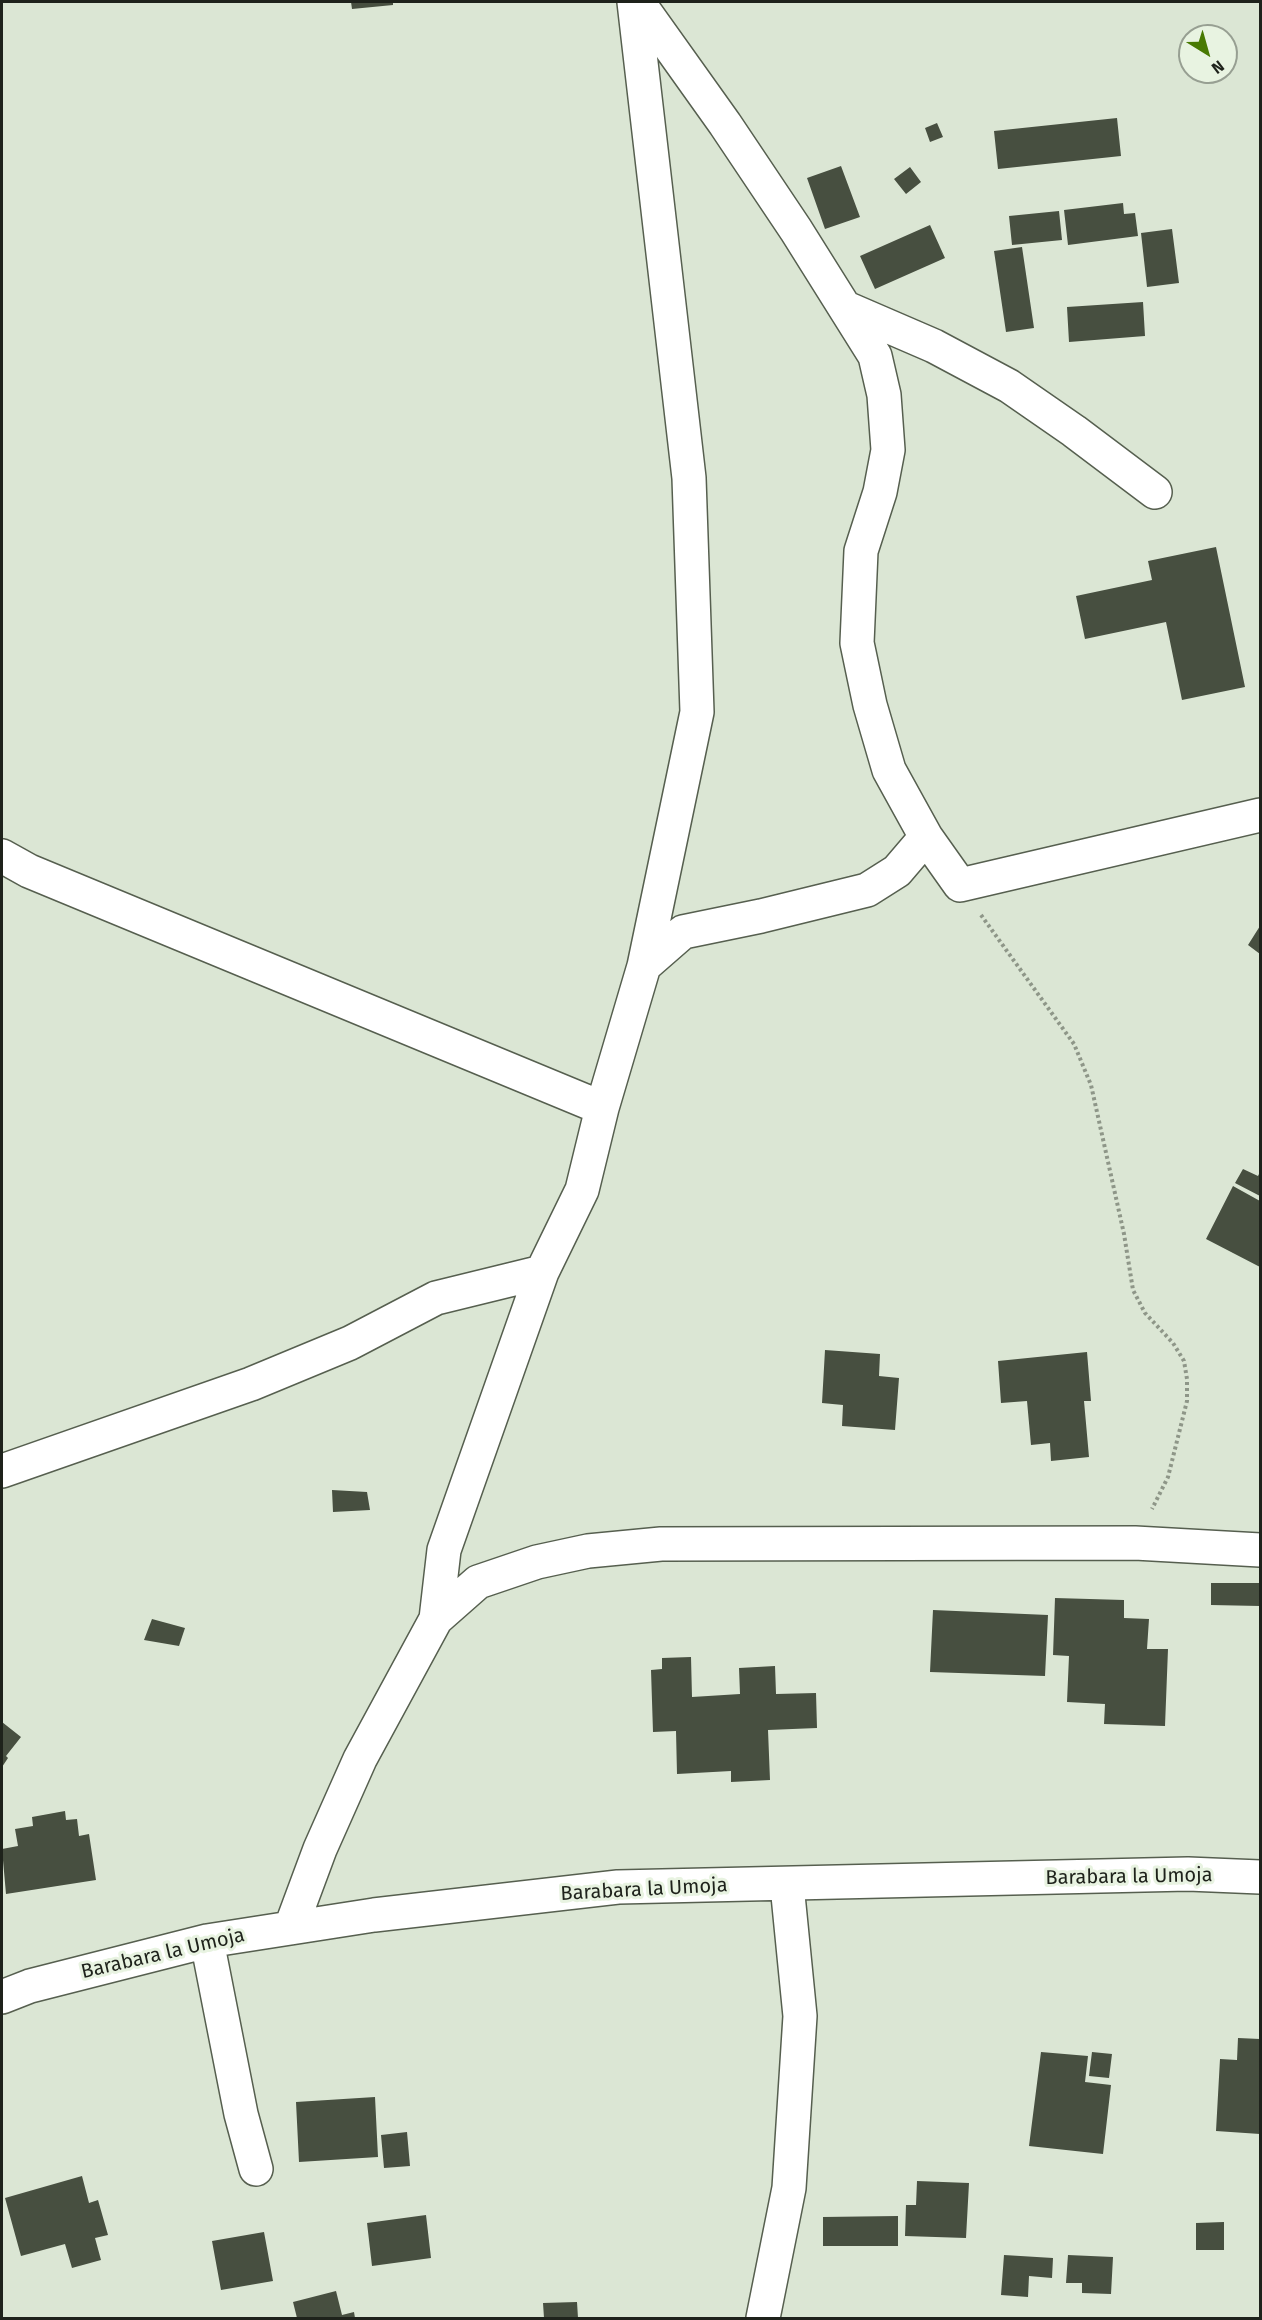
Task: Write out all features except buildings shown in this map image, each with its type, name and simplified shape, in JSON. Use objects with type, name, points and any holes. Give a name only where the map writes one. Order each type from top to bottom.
[{"type":"street","points":[[636,2],[725,124],[846,308],[875,357],[884,395],[888,450],[880,492],[861,551],[857,643],[870,705],[890,770],[926,837],[960,885],[1260,815]]},
{"type":"street","points":[[436,1619],[444,1550],[542,1272],[582,1190],[602,1108],[644,966],[697,712],[689,478],[636,2]]},
{"type":"street","points":[[846,308],[934,346],[1009,386],[1155,492]]},
{"type":"street","points":[[644,966],[682,932],[761,916],[867,890],[897,871],[926,837]]},
{"type":"street","points":[[2,856],[29,871],[602,1108]]},
{"type":"street","points":[[2,1472],[251,1384],[350,1343],[436,1298],[542,1272]]},
{"type":"street","points":[[291,1927],[320,1849],[360,1759],[436,1619],[478,1582],[537,1562],[588,1551],[661,1544],[1135,1544],[1260,1550]]},
{"type":"street","name":"Barabara la Umoja","points":[[2,1996],[30,1986],[207,1941],[374,1915],[618,1887],[787,1885],[1188,1874],[1260,1877]]},
{"type":"street","points":[[763,2319],[789,2188],[800,2016],[787,1885]]},
{"type":"street","points":[[207,1941],[231,2051],[241,2114],[256,2169]]},
{"type":"path","points":[[960,885],[1074,1044],[1091,1085],[1124,1234],[1133,1290],[1145,1313],[1173,1343],[1184,1361],[1187,1401],[1168,1476],[1135,1544]]}]
